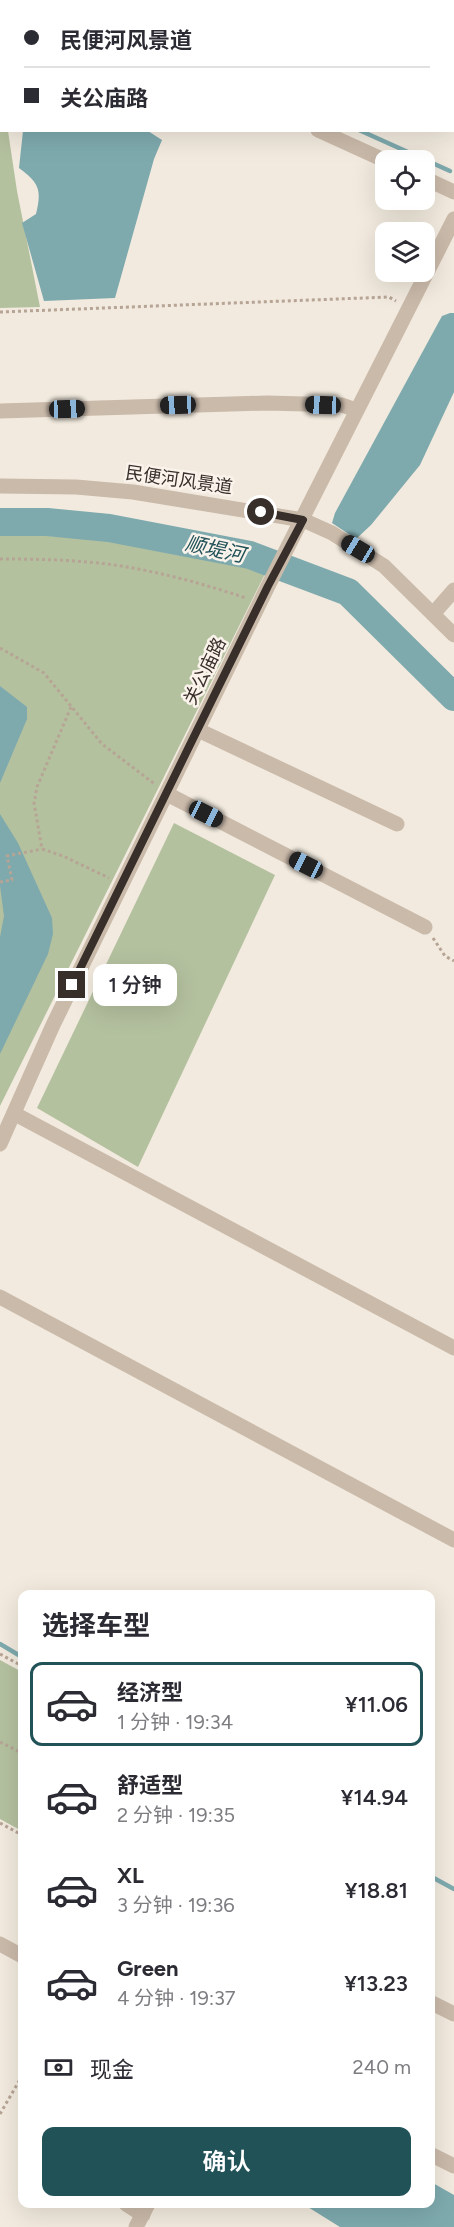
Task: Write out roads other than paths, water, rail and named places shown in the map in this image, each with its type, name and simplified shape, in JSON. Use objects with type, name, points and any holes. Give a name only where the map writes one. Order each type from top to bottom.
[{"type":"street","points":[[322,132],[375,156]]},
{"type":"street","points":[[435,183],[454,192]]},
{"type":"street","name":"关公庙路","points":[[0,1144],[53,1025],[260,602],[454,219]]},
{"type":"street","points":[[0,411],[267,403],[342,405],[356,411]]},
{"type":"street","name":"民便河风景道","points":[[0,486],[76,487],[133,492],[332,533],[384,566],[454,635]]},
{"type":"street","points":[[433,615],[454,590]]},
{"type":"street","points":[[198,730],[398,824]]},
{"type":"street","points":[[167,794],[425,927]]},
{"type":"street","points":[[15,1114],[454,1348]]},
{"type":"street","points":[[0,1297],[454,1540]]},
{"type":"street","points":[[0,1944],[18,1954]]},
{"type":"street","points":[[435,2004],[454,2014]]},
{"type":"street","points":[[435,2156],[454,2166]]},
{"type":"street","points":[[131,2208],[144,2218]]},
{"type":"water","points":[[23,132],[150,132],[162,140],[154,159],[115,298],[44,301],[22,223],[36,214],[39,192],[31,178],[19,168]]},
{"type":"water","points":[[454,313],[454,392],[420,465],[371,525],[356,539],[332,523],[335,513],[442,316]]},
{"type":"water","points":[[0,686],[27,707],[27,719],[0,783]]},
{"type":"water","points":[[0,814],[18,843],[52,918],[53,934],[48,954],[0,1054],[0,937],[4,916],[0,886]]},
{"type":"water","points":[[435,2184],[454,2195],[454,2227],[340,2227],[309,2208],[435,2208]]},
{"type":"waterway","points":[[363,132],[450,171]]},
{"type":"waterway","name":"顺堤河","points":[[0,522],[47,522],[109,528],[250,555],[348,592],[454,697]]},
{"type":"waterway","points":[[0,1644],[18,1655]]},
{"type":"waterway","points":[[435,1879],[454,1889]]}]
